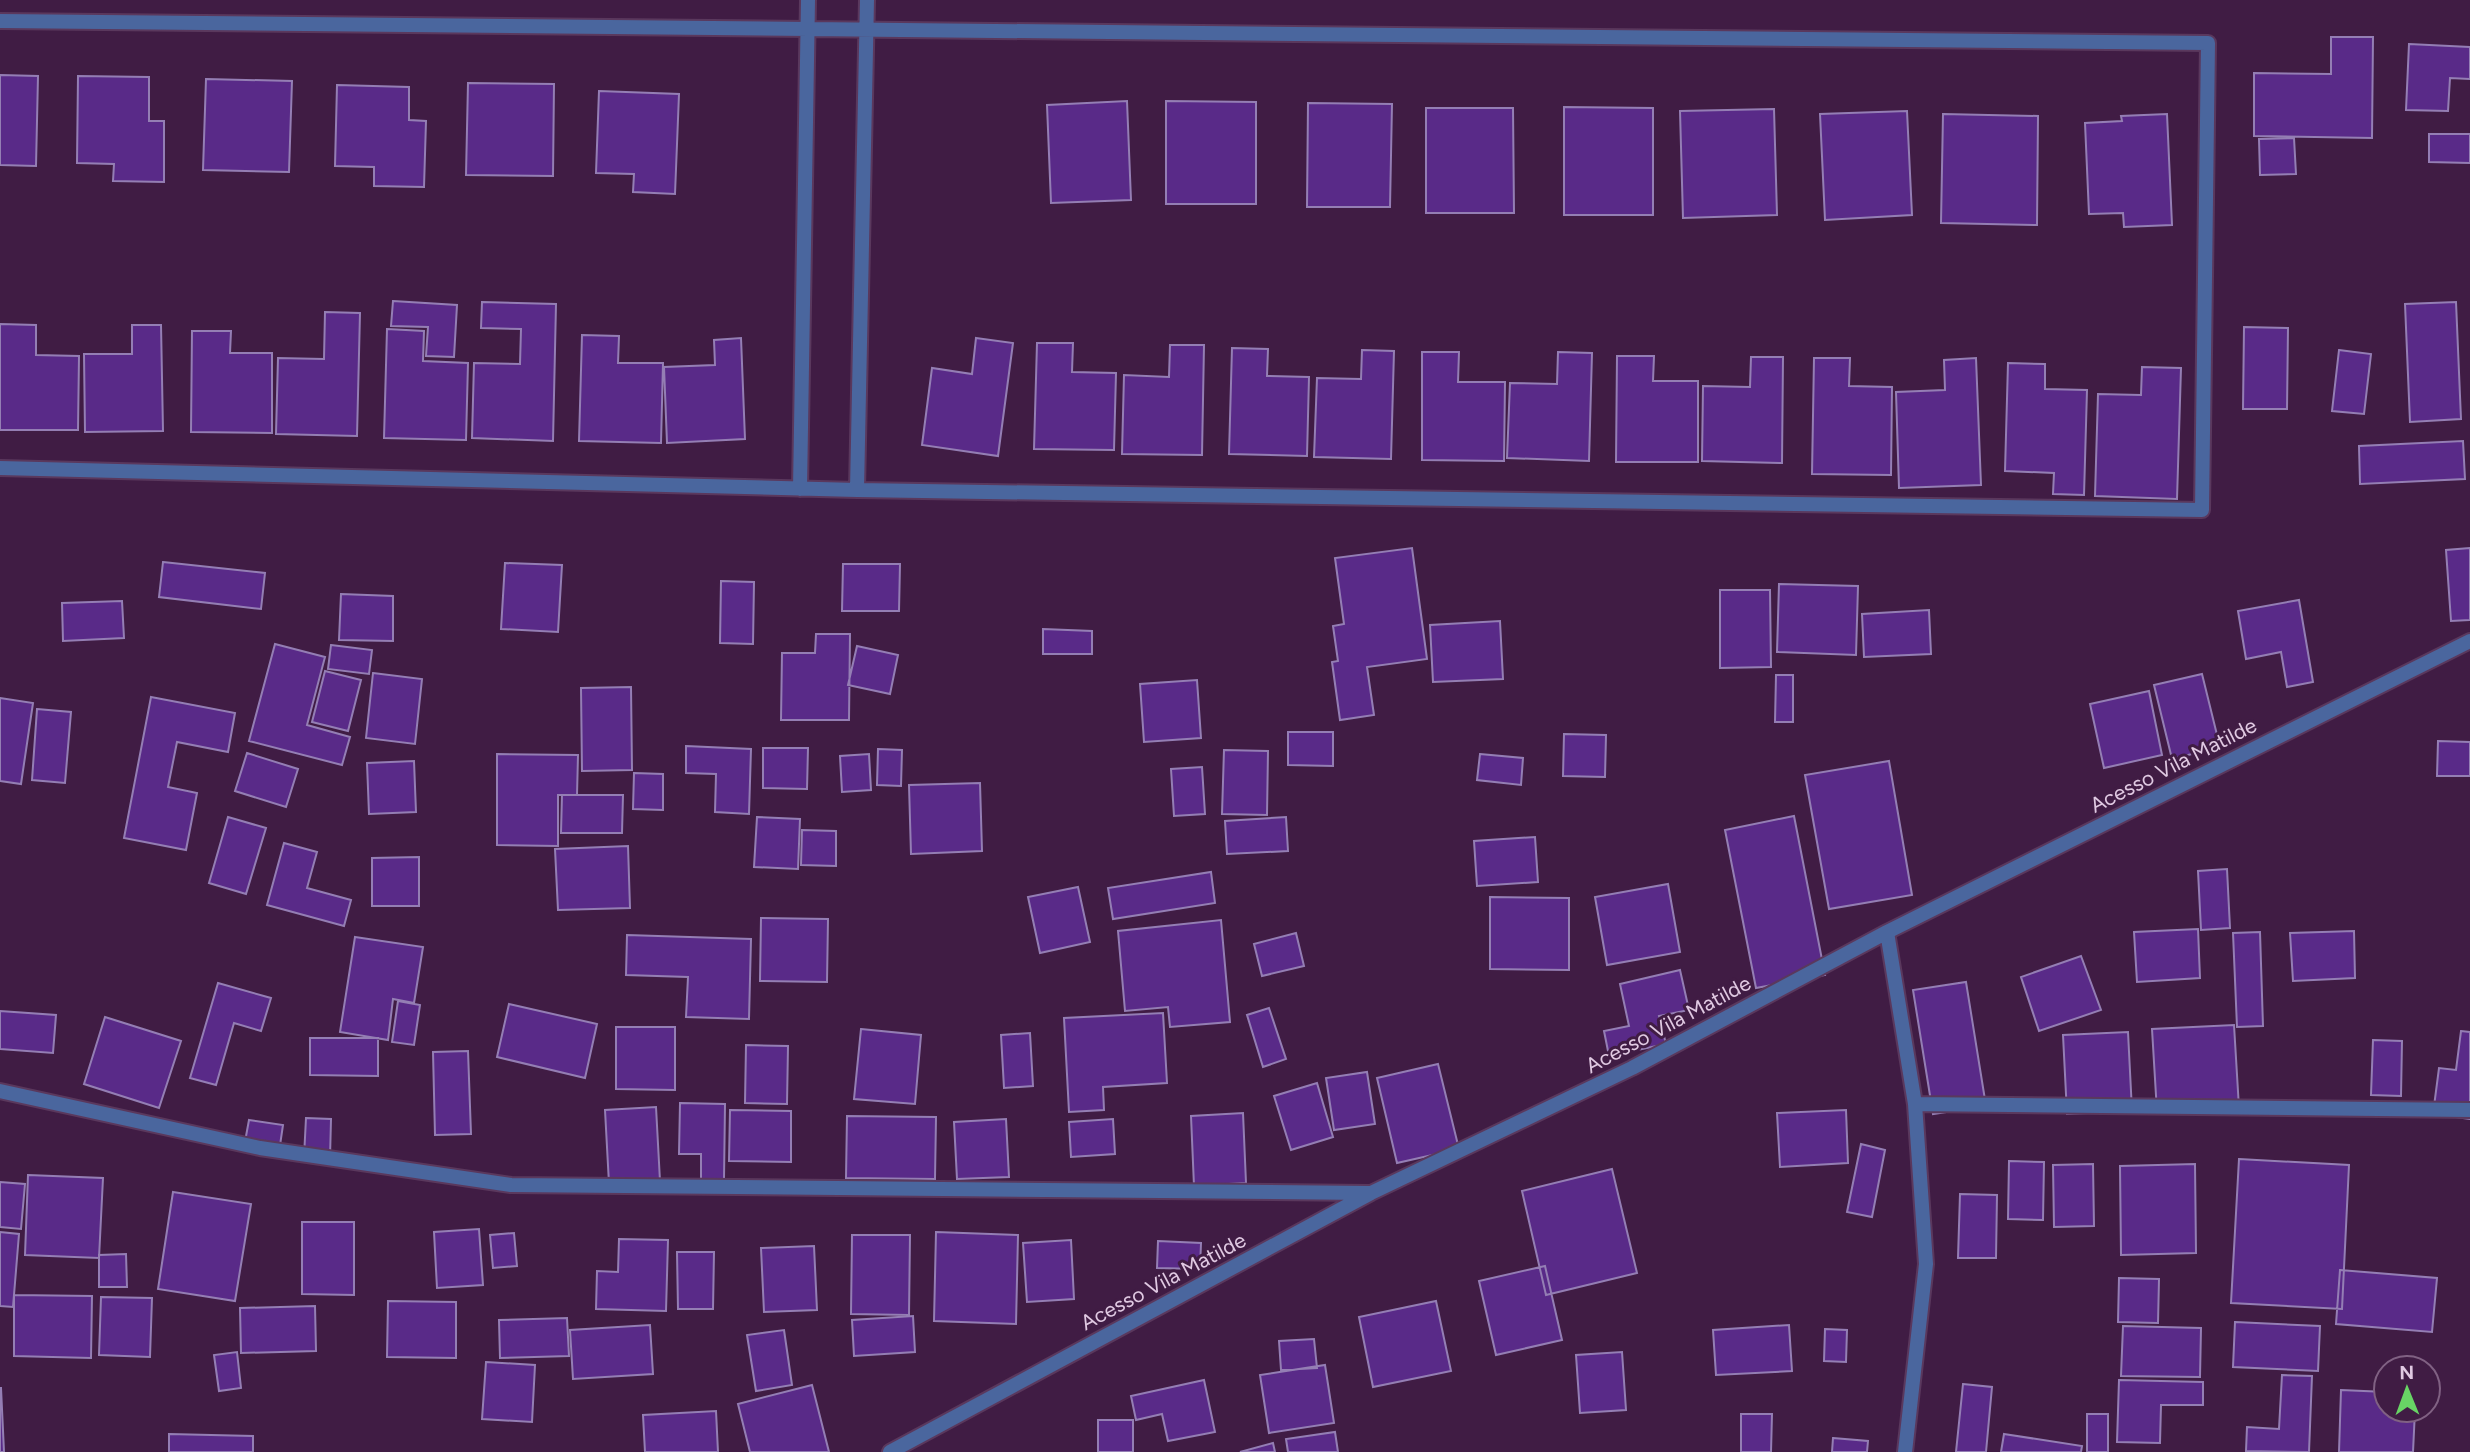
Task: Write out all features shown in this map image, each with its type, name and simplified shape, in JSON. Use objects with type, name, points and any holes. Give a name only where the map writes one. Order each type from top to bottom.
[{"type":"street","points":[[800,489],[808,0]]},
{"type":"street","points":[[857,490],[867,0]]},
{"type":"street","points":[[0,21],[2208,43],[2202,510],[800,489],[0,468]]},
{"type":"street","name":"Acesso Vila Matilde","points":[[890,1452],[1371,1193],[1632,1068],[1886,932],[2470,641]]},
{"type":"street","points":[[1886,932],[1915,1104],[1926,1264],[1905,1452]]},
{"type":"street","points":[[0,1091],[260,1148],[511,1185],[1371,1193]]},
{"type":"street","points":[[1915,1104],[2470,1110]]},
{"type":"building","points":[[2331,37],[2373,37],[2372,138],[2254,136],[2254,73],[2331,74]]},
{"type":"building","points":[[2409,44],[2470,47],[2470,79],[2450,78],[2448,111],[2406,110]]},
{"type":"building","points":[[0,75],[38,76],[36,166],[0,165]]},
{"type":"building","points":[[78,76],[149,77],[149,121],[164,121],[164,182],[113,181],[114,164],[77,163]]},
{"type":"building","points":[[206,79],[292,81],[289,172],[203,170]]},
{"type":"building","points":[[468,83],[554,84],[553,176],[466,175]]},
{"type":"building","points":[[337,85],[409,87],[409,120],[426,121],[424,187],[374,186],[374,167],[335,166]]},
{"type":"building","points":[[599,91],[679,94],[675,194],[633,192],[634,174],[596,173]]},
{"type":"building","points":[[1127,101],[1131,200],[1051,203],[1047,105]]},
{"type":"building","points":[[1166,101],[1256,102],[1256,204],[1166,204]]},
{"type":"building","points":[[1308,103],[1392,104],[1390,207],[1307,207]]},
{"type":"building","points":[[1564,107],[1653,108],[1653,215],[1564,215]]},
{"type":"building","points":[[1426,108],[1513,108],[1514,213],[1426,213]]},
{"type":"building","points":[[1774,109],[1777,215],[1683,218],[1680,111]]},
{"type":"building","points":[[1907,111],[1912,215],[1825,220],[1820,114]]},
{"type":"building","points":[[1943,114],[2038,116],[2037,225],[1941,223]]},
{"type":"building","points":[[2167,114],[2172,225],[2124,227],[2123,213],[2089,214],[2085,123],[2122,121],[2121,116]]},
{"type":"building","points":[[2429,134],[2470,134],[2470,163],[2429,162]]},
{"type":"building","points":[[2294,138],[2296,174],[2260,175],[2259,139]]},
{"type":"building","points":[[393,301],[457,305],[454,357],[426,356],[428,327],[391,326]]},
{"type":"building","points":[[482,302],[556,304],[553,441],[472,438],[474,363],[520,364],[521,329],[481,328]]},
{"type":"building","points":[[2456,302],[2461,419],[2410,422],[2405,304]]},
{"type":"building","points":[[325,312],[360,313],[357,436],[276,434],[278,358],[324,359]]},
{"type":"building","points":[[0,324],[36,325],[36,355],[79,356],[78,430],[0,430]]},
{"type":"building","points":[[132,325],[161,325],[163,431],[85,432],[84,354],[132,354]]},
{"type":"building","points":[[2244,327],[2288,328],[2287,409],[2243,409]]},
{"type":"building","points":[[387,329],[424,331],[423,361],[468,363],[466,440],[384,438]]},
{"type":"building","points":[[192,331],[231,331],[230,353],[272,353],[272,433],[191,432]]},
{"type":"building","points":[[582,335],[619,336],[618,363],[663,363],[661,443],[579,441]]},
{"type":"building","points":[[741,338],[745,439],[667,443],[664,367],[715,365],[714,340]]},
{"type":"building","points":[[976,338],[1013,343],[998,456],[922,445],[932,368],[972,374]]},
{"type":"building","points":[[1037,343],[1073,343],[1072,372],[1116,373],[1114,450],[1034,449]]},
{"type":"building","points":[[1170,345],[1204,345],[1202,455],[1122,454],[1124,375],[1169,377]]},
{"type":"building","points":[[1232,348],[1268,349],[1267,376],[1309,377],[1307,456],[1229,454]]},
{"type":"building","points":[[1362,350],[1394,351],[1391,459],[1314,457],[1317,378],[1361,379]]},
{"type":"building","points":[[2339,350],[2371,354],[2364,414],[2332,411]]},
{"type":"building","points":[[1422,352],[1459,352],[1458,382],[1505,382],[1504,461],[1422,460]]},
{"type":"building","points":[[1558,352],[1592,353],[1589,461],[1507,458],[1510,383],[1557,384]]},
{"type":"building","points":[[1617,356],[1654,356],[1653,381],[1698,381],[1698,462],[1616,462]]},
{"type":"building","points":[[1751,357],[1783,357],[1782,463],[1702,461],[1703,386],[1750,387]]},
{"type":"building","points":[[1814,358],[1850,358],[1849,386],[1892,387],[1891,475],[1812,474]]},
{"type":"building","points":[[1976,358],[1981,485],[1899,488],[1896,392],[1945,390],[1944,360]]},
{"type":"building","points":[[2008,363],[2045,364],[2045,389],[2087,390],[2084,495],[2053,494],[2054,473],[2005,471]]},
{"type":"building","points":[[2142,367],[2181,368],[2177,499],[2095,496],[2098,394],[2141,395]]},
{"type":"building","points":[[2463,441],[2465,479],[2360,484],[2359,446]]},
{"type":"building","points":[[1412,548],[1427,659],[1367,667],[1374,715],[1340,720],[1332,662],[1338,661],[1333,626],[1344,624],[1335,558]]},
{"type":"building","points":[[2470,548],[2470,620],[2451,621],[2446,550]]},
{"type":"building","points":[[163,562],[265,573],[261,609],[159,597]]},
{"type":"building","points":[[505,563],[562,565],[558,632],[501,629]]},
{"type":"building","points":[[843,564],[900,564],[899,611],[842,611]]},
{"type":"building","points":[[721,581],[754,582],[753,644],[720,643]]},
{"type":"building","points":[[1779,584],[1858,586],[1856,655],[1777,652]]},
{"type":"building","points":[[1720,590],[1770,590],[1771,667],[1720,668]]},
{"type":"building","points":[[341,594],[393,596],[393,641],[339,640]]},
{"type":"building","points":[[2299,600],[2313,682],[2287,687],[2281,652],[2246,659],[2238,611]]},
{"type":"building","points":[[122,601],[124,638],[63,641],[62,603]]},
{"type":"building","points":[[1929,610],[1931,654],[1864,657],[1862,614]]},
{"type":"building","points":[[1500,621],[1503,679],[1433,682],[1430,625]]},
{"type":"building","points":[[1043,629],[1092,631],[1092,654],[1043,654]]},
{"type":"building","points":[[816,634],[850,634],[849,720],[781,720],[782,653],[815,653]]},
{"type":"building","points":[[275,644],[325,657],[307,725],[350,737],[342,765],[249,741]]},
{"type":"building","points":[[331,645],[372,650],[369,674],[328,669]]},
{"type":"building","points":[[857,646],[898,655],[890,694],[848,685]]},
{"type":"building","points":[[325,671],[361,680],[348,731],[312,722]]},
{"type":"building","points":[[373,673],[422,679],[415,744],[366,738]]},
{"type":"building","points":[[2202,674],[2220,747],[2172,759],[2154,685]]},
{"type":"building","points":[[1776,675],[1793,675],[1793,722],[1775,722]]},
{"type":"building","points":[[1197,680],[1201,738],[1144,742],[1140,684]]},
{"type":"building","points":[[631,687],[632,770],[582,771],[581,688]]},
{"type":"building","points":[[2149,691],[2162,755],[2104,768],[2090,704]]},
{"type":"building","points":[[151,697],[235,713],[228,752],[177,742],[168,787],[197,793],[186,850],[124,838]]},
{"type":"building","points":[[0,698],[33,703],[21,784],[0,781]]},
{"type":"building","points":[[37,709],[71,712],[65,783],[32,780]]},
{"type":"building","points":[[1288,732],[1333,732],[1333,766],[1288,765]]},
{"type":"building","points":[[1564,734],[1606,735],[1605,777],[1563,776]]},
{"type":"building","points":[[2438,741],[2470,742],[2470,776],[2437,776]]},
{"type":"building","points":[[686,746],[751,749],[749,814],[715,812],[716,774],[686,773]]},
{"type":"building","points":[[763,748],[808,748],[807,789],[763,788]]},
{"type":"building","points":[[878,749],[902,750],[901,786],[877,785]]},
{"type":"building","points":[[1224,750],[1268,751],[1267,815],[1222,814]]},
{"type":"building","points":[[247,753],[298,769],[286,807],[235,791]]},
{"type":"building","points":[[497,754],[578,755],[577,795],[558,795],[558,846],[497,845]]},
{"type":"building","points":[[869,754],[871,790],[842,792],[840,756]]},
{"type":"building","points":[[1480,754],[1523,758],[1521,785],[1477,780]]},
{"type":"building","points":[[414,761],[416,812],[369,814],[367,763]]},
{"type":"building","points":[[1889,761],[1912,895],[1829,909],[1805,775]]},
{"type":"building","points":[[1202,767],[1205,814],[1174,816],[1171,769]]},
{"type":"building","points":[[634,773],[663,774],[663,810],[633,809]]},
{"type":"building","points":[[980,783],[982,851],[911,854],[909,785]]},
{"type":"building","points":[[562,795],[623,795],[622,833],[561,833]]},
{"type":"building","points":[[1794,816],[1825,975],[1756,988],[1725,830]]},
{"type":"building","points":[[228,817],[266,828],[246,894],[209,883]]},
{"type":"building","points":[[757,817],[800,819],[798,869],[754,867]]},
{"type":"building","points":[[1286,817],[1288,851],[1227,854],[1225,821]]},
{"type":"building","points":[[802,830],[836,831],[836,866],[801,865]]},
{"type":"building","points":[[1535,837],[1538,882],[1477,886],[1474,841]]},
{"type":"building","points":[[284,843],[317,852],[307,888],[351,900],[344,926],[267,905]]},
{"type":"building","points":[[628,846],[630,908],[558,910],[555,849]]},
{"type":"building","points":[[419,857],[419,906],[372,906],[372,858]]},
{"type":"building","points":[[2227,869],[2230,928],[2201,930],[2198,871]]},
{"type":"building","points":[[1211,872],[1215,903],[1113,919],[1108,888]]},
{"type":"building","points":[[1668,884],[1680,952],[1607,965],[1595,897]]},
{"type":"building","points":[[1078,887],[1090,942],[1040,953],[1028,897]]},
{"type":"building","points":[[1490,897],[1569,898],[1569,970],[1490,969]]},
{"type":"building","points":[[761,918],[828,919],[827,982],[760,981]]},
{"type":"building","points":[[1221,920],[1230,1022],[1170,1027],[1168,1007],[1125,1011],[1118,931]]},
{"type":"building","points":[[2198,929],[2200,978],[2137,982],[2134,932]]},
{"type":"building","points":[[2354,931],[2355,978],[2293,981],[2290,933]]},
{"type":"building","points":[[2260,932],[2263,1026],[2237,1027],[2233,933]]},
{"type":"building","points":[[1296,933],[1304,966],[1262,976],[1254,944]]},
{"type":"building","points":[[627,935],[751,939],[749,1019],[686,1017],[688,977],[626,975]]},
{"type":"building","points":[[355,937],[423,947],[414,1003],[393,999],[388,1040],[340,1032]]},
{"type":"building","points":[[2081,956],[2101,1010],[2039,1031],[2021,977]]},
{"type":"building","points":[[1680,970],[1689,1010],[1659,1016],[1666,1044],[1609,1056],[1604,1031],[1629,1026],[1620,984]]},
{"type":"building","points":[[1966,982],[1986,1106],[1933,1114],[1913,990]]},
{"type":"building","points":[[218,983],[271,998],[261,1031],[234,1023],[216,1085],[190,1078]]},
{"type":"building","points":[[398,1001],[420,1005],[414,1045],[392,1042]]},
{"type":"building","points":[[509,1004],[597,1024],[585,1078],[497,1057]]},
{"type":"building","points":[[1269,1008],[1286,1059],[1263,1067],[1247,1015]]},
{"type":"building","points":[[0,1011],[56,1015],[53,1053],[0,1049]]},
{"type":"building","points":[[1163,1013],[1167,1083],[1103,1087],[1104,1110],[1069,1112],[1064,1018]]},
{"type":"building","points":[[105,1017],[181,1041],[159,1108],[84,1084]]},
{"type":"building","points":[[2234,1025],[2239,1108],[2157,1112],[2152,1029]]},
{"type":"building","points":[[616,1027],[675,1027],[675,1090],[616,1089]]},
{"type":"building","points":[[861,1029],[921,1035],[915,1104],[854,1099]]},
{"type":"building","points":[[2461,1031],[2470,1032],[2470,1119],[2433,1114],[2439,1068],[2456,1070]]},
{"type":"building","points":[[2128,1032],[2132,1111],[2067,1114],[2063,1035]]},
{"type":"building","points":[[1030,1033],[1033,1086],[1004,1088],[1001,1035]]},
{"type":"building","points":[[310,1038],[378,1038],[378,1076],[310,1075]]},
{"type":"building","points":[[2373,1040],[2402,1041],[2401,1096],[2371,1095]]},
{"type":"building","points":[[746,1045],[788,1046],[787,1104],[745,1103]]},
{"type":"building","points":[[468,1051],[471,1134],[435,1135],[433,1052]]},
{"type":"building","points":[[1438,1064],[1459,1149],[1397,1163],[1377,1078]]},
{"type":"building","points":[[1367,1072],[1375,1124],[1334,1130],[1326,1078]]},
{"type":"building","points":[[1317,1083],[1333,1137],[1291,1150],[1274,1096]]},
{"type":"building","points":[[680,1103],[725,1104],[724,1179],[701,1179],[701,1154],[679,1154]]},
{"type":"building","points":[[656,1107],[660,1181],[609,1184],[605,1110]]},
{"type":"building","points":[[730,1110],[791,1111],[791,1162],[729,1161]]},
{"type":"building","points":[[1846,1110],[1848,1163],[1780,1167],[1777,1113]]},
{"type":"building","points":[[1243,1113],[1246,1183],[1194,1186],[1191,1116]]},
{"type":"building","points":[[847,1116],[936,1117],[935,1179],[846,1178]]},
{"type":"building","points":[[306,1118],[331,1119],[330,1158],[304,1157]]},
{"type":"building","points":[[1006,1119],[1009,1177],[957,1179],[954,1122]]},
{"type":"building","points":[[1113,1119],[1115,1154],[1071,1157],[1069,1122]]},
{"type":"building","points":[[249,1120],[283,1125],[279,1152],[244,1147]]},
{"type":"building","points":[[1861,1144],[1885,1150],[1872,1217],[1847,1212]]},
{"type":"building","points":[[2239,1159],[2349,1165],[2342,1309],[2231,1303]]},
{"type":"building","points":[[2009,1161],[2044,1162],[2043,1220],[2008,1219]]},
{"type":"building","points":[[2093,1164],[2094,1226],[2054,1227],[2053,1165]]},
{"type":"building","points":[[2195,1164],[2196,1253],[2121,1255],[2120,1166]]},
{"type":"building","points":[[1612,1169],[1637,1273],[1546,1295],[1522,1191]]},
{"type":"building","points":[[28,1175],[103,1178],[99,1258],[25,1255]]},
{"type":"building","points":[[0,1182],[25,1184],[21,1229],[0,1227]]},
{"type":"building","points":[[173,1192],[251,1204],[235,1301],[158,1289]]},
{"type":"building","points":[[1960,1194],[1997,1195],[1996,1258],[1958,1258]]},
{"type":"building","points":[[302,1222],[354,1222],[354,1295],[302,1294]]},
{"type":"building","points":[[479,1229],[483,1285],[437,1288],[434,1232]]},
{"type":"building","points":[[0,1232],[19,1234],[13,1307],[0,1306]]},
{"type":"building","points":[[936,1232],[1018,1235],[1016,1324],[934,1321]]},
{"type":"building","points":[[514,1233],[517,1266],[493,1268],[490,1235]]},
{"type":"building","points":[[852,1235],[910,1235],[909,1315],[851,1314]]},
{"type":"building","points":[[619,1239],[668,1240],[666,1311],[596,1309],[597,1271],[618,1272]]},
{"type":"building","points":[[1071,1240],[1074,1299],[1027,1302],[1023,1243]]},
{"type":"building","points":[[1158,1241],[1201,1243],[1200,1269],[1157,1268]]},
{"type":"building","points":[[814,1246],[817,1310],[764,1312],[761,1248]]},
{"type":"building","points":[[677,1252],[714,1252],[713,1309],[678,1309]]},
{"type":"building","points":[[126,1254],[127,1287],[99,1287],[99,1255]]},
{"type":"building","points":[[1545,1266],[1562,1340],[1496,1355],[1479,1281]]},
{"type":"building","points":[[2340,1270],[2437,1278],[2432,1332],[2336,1324]]},
{"type":"building","points":[[2119,1278],[2159,1279],[2158,1323],[2118,1322]]},
{"type":"building","points":[[14,1295],[92,1296],[91,1358],[14,1356]]},
{"type":"building","points":[[101,1297],[152,1298],[150,1357],[99,1355]]},
{"type":"building","points":[[388,1301],[456,1302],[456,1358],[387,1357]]},
{"type":"building","points":[[1436,1301],[1451,1371],[1373,1387],[1359,1317]]},
{"type":"building","points":[[315,1306],[316,1351],[241,1353],[240,1308]]},
{"type":"building","points":[[913,1316],[915,1352],[854,1356],[852,1320]]},
{"type":"building","points":[[567,1318],[569,1356],[500,1358],[499,1320]]},
{"type":"building","points":[[2235,1322],[2320,1326],[2318,1371],[2233,1367]]},
{"type":"building","points":[[650,1325],[653,1374],[573,1379],[570,1330]]},
{"type":"building","points":[[1789,1325],[1792,1371],[1716,1375],[1713,1330]]},
{"type":"building","points":[[2123,1326],[2201,1328],[2200,1377],[2121,1376]]},
{"type":"building","points":[[1825,1329],[1847,1330],[1846,1362],[1824,1361]]},
{"type":"building","points":[[784,1330],[792,1385],[756,1391],[747,1335]]},
{"type":"building","points":[[1314,1339],[1317,1368],[1281,1370],[1279,1341]]},
{"type":"building","points":[[237,1352],[241,1388],[219,1391],[214,1355]]},
{"type":"building","points":[[1622,1352],[1626,1410],[1580,1413],[1576,1355]]},
{"type":"building","points":[[486,1362],[535,1365],[532,1422],[482,1419]]},
{"type":"building","points":[[1325,1365],[1334,1423],[1269,1433],[1260,1375]]},
{"type":"building","points":[[2282,1375],[2312,1376],[2309,1452],[2246,1451],[2247,1427],[2279,1429]]},
{"type":"building","points":[[1204,1380],[1215,1432],[1168,1441],[1162,1414],[1136,1420],[1131,1396]]},
{"type":"building","points":[[2119,1380],[2203,1382],[2203,1405],[2161,1405],[2160,1443],[2117,1442]]},
{"type":"building","points":[[1963,1384],[1992,1387],[1986,1452],[1956,1452]]},
{"type":"building","points":[[812,1385],[829,1452],[750,1452],[738,1404]]},
{"type":"building","points":[[1,1388],[4,1452],[0,1452]]},
{"type":"building","points":[[2341,1390],[2372,1391],[2372,1424],[2414,1424],[2413,1452],[2339,1452]]},
{"type":"building","points":[[716,1411],[718,1452],[645,1452],[643,1415]]},
{"type":"building","points":[[1741,1414],[1772,1414],[1771,1452],[1741,1452]]},
{"type":"building","points":[[2087,1414],[2108,1414],[2108,1452],[2087,1452]]},
{"type":"building","points":[[1098,1420],[1133,1420],[1133,1452],[1098,1452]]},
{"type":"building","points":[[1335,1432],[1338,1452],[1288,1452],[1286,1439]]},
{"type":"building","points":[[169,1434],[253,1436],[253,1452],[169,1452]]},
{"type":"building","points":[[2004,1434],[2082,1446],[2081,1452],[2001,1452]]},
{"type":"building","points":[[1833,1438],[1868,1441],[1867,1452],[1832,1452]]},
{"type":"building","points":[[1273,1443],[1275,1452],[1240,1452]]}]
